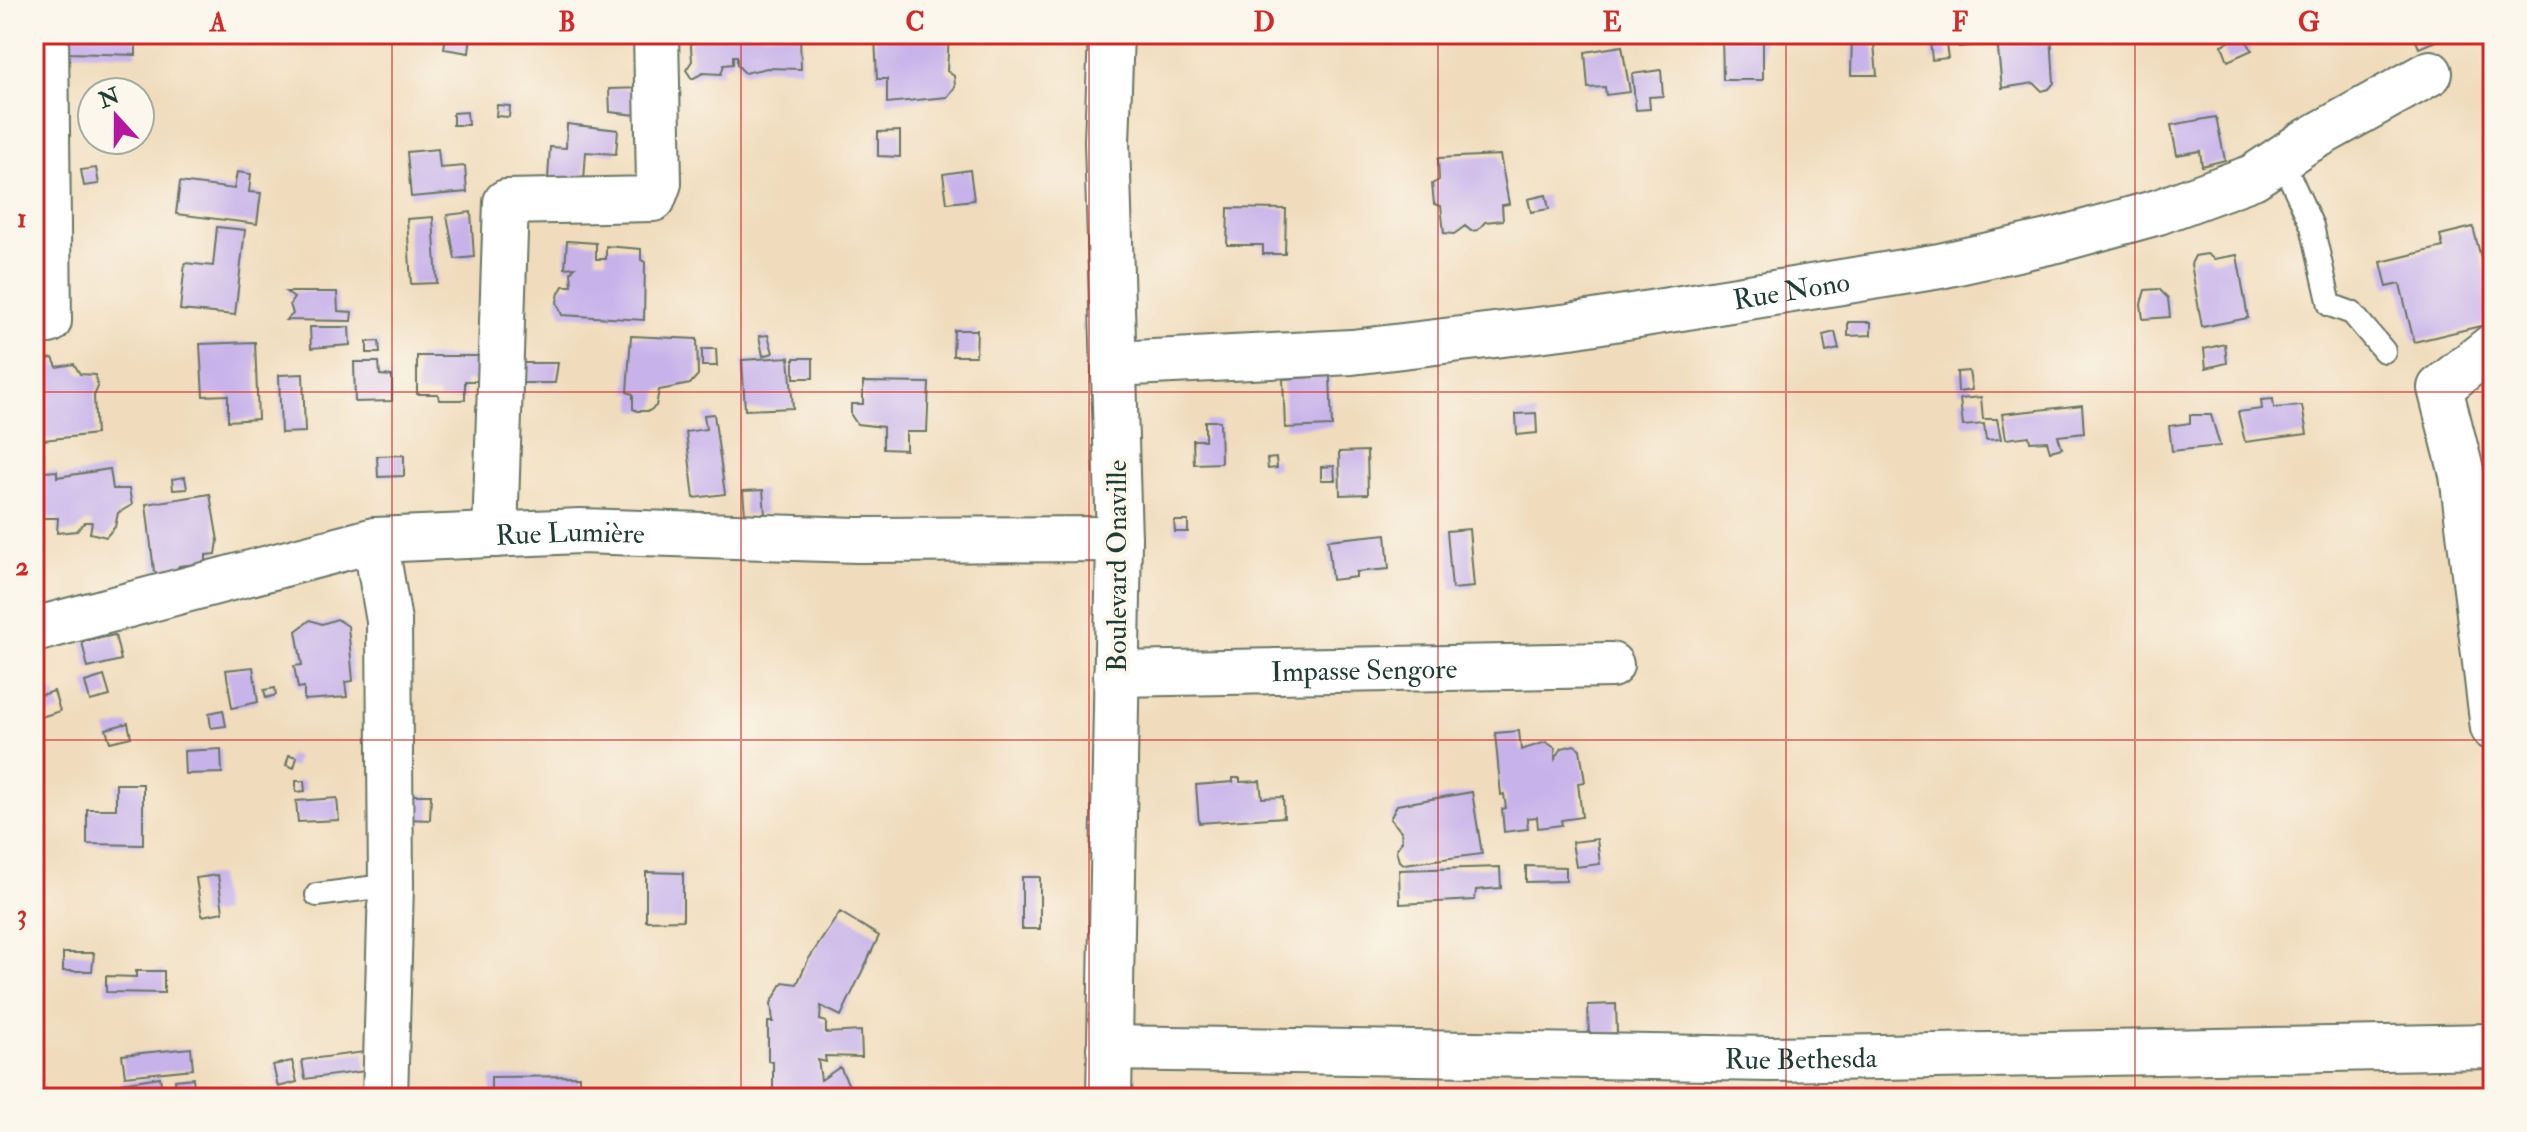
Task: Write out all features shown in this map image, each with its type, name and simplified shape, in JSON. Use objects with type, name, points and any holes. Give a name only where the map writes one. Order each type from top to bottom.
[{"type":"street","points":[[46,34],[49,321]]},
{"type":"street","points":[[495,535],[506,202],[653,199],[659,183],[656,34]]},
{"type":"street","name":"Boulevard Onaville","points":[[1109,1098],[1119,539],[1107,141],[1111,34]]},
{"type":"street","name":"Rue Nono","points":[[1114,364],[1383,348],[1570,326],[1940,266],[2057,240],[2158,212],[2253,177],[2430,73]]},
{"type":"street","points":[[2493,346],[2440,388],[2462,474],[2493,728]]},
{"type":"street","name":"Rue Lumière","points":[[34,630],[375,540],[580,531],[857,540],[1119,539]]},
{"type":"street","points":[[375,540],[389,621],[391,885],[385,1098]]},
{"type":"street","name":"Impasse Sengore","points":[[1116,674],[1611,665]]},
{"type":"street","name":"Rue Bethesda","points":[[1109,1048],[1771,1059],[2493,1046]]},
{"type":"lane","points":[[2281,158],[2312,226],[2330,305],[2352,313],[2384,351]]},
{"type":"lane","points":[[317,895],[391,885]]},
{"type":"green space","points":[[1206,34],[1342,34],[1205,40]]},
{"type":"building","points":[[69,34],[136,34],[136,55],[69,53]]},
{"type":"building","points":[[446,34],[471,34],[469,53],[444,49]]},
{"type":"building","points":[[690,34],[800,34],[801,69],[767,68],[745,73],[737,65],[737,56],[733,56],[733,64],[724,65],[721,74],[703,73],[692,79],[686,70],[692,61]]},
{"type":"building","points":[[887,34],[949,34],[947,71],[954,76],[955,87],[947,97],[887,103],[887,79],[877,79],[875,37]]},
{"type":"building","points":[[1852,34],[1873,34],[1877,75],[1851,75]]},
{"type":"building","points":[[1958,34],[1976,34],[1977,45],[1959,47]]},
{"type":"building","points":[[2017,34],[2051,35],[2054,83],[2049,89],[2042,91],[2034,83],[2002,88],[1997,40],[2017,38]]},
{"type":"building","points":[[2413,34],[2433,34],[2436,41],[2419,48]]},
{"type":"building","points":[[1722,35],[1763,35],[1763,80],[1723,80]]},
{"type":"building","points":[[2243,35],[2252,50],[2228,61],[2222,45]]},
{"type":"building","points":[[1945,38],[1948,58],[1932,60],[1930,41]]},
{"type":"building","points":[[1622,46],[1630,92],[1606,95],[1605,87],[1588,88],[1585,52]]},
{"type":"building","points":[[1661,70],[1663,96],[1649,97],[1650,109],[1636,110],[1632,74]]},
{"type":"building","points":[[644,88],[646,116],[610,112],[609,89]]},
{"type":"building","points":[[497,105],[510,106],[509,117],[496,116]]},
{"type":"building","points":[[467,112],[468,125],[453,125],[453,113]]},
{"type":"building","points":[[2216,117],[2225,160],[2202,166],[2200,151],[2177,155],[2171,125]]},
{"type":"building","points":[[567,124],[618,130],[616,154],[586,152],[584,180],[548,179],[550,147],[566,148]]},
{"type":"building","points":[[900,131],[900,157],[878,156],[878,132]]},
{"type":"building","points":[[438,149],[440,168],[465,166],[467,192],[411,197],[407,152]]},
{"type":"building","points":[[1500,155],[1509,204],[1502,205],[1503,220],[1485,222],[1478,230],[1471,231],[1465,226],[1454,234],[1444,233],[1441,206],[1434,204],[1432,184],[1439,180],[1438,158]]},
{"type":"building","points":[[96,168],[99,184],[84,186],[81,170]]},
{"type":"building","points":[[970,170],[974,200],[947,203],[943,174]]},
{"type":"building","points":[[237,172],[251,174],[249,192],[261,193],[257,224],[176,214],[180,182],[234,189]]},
{"type":"building","points":[[1546,195],[1549,209],[1531,212],[1528,199]]},
{"type":"building","points":[[1228,208],[1286,209],[1285,254],[1263,254],[1263,245],[1227,245]]},
{"type":"building","points":[[471,212],[474,257],[455,259],[447,215]]},
{"type":"building","points":[[433,217],[437,283],[411,284],[407,219]]},
{"type":"building","points":[[217,227],[245,230],[235,315],[180,310],[185,263],[213,266]]},
{"type":"building","points":[[2473,227],[2493,304],[2493,323],[2414,342],[2400,284],[2387,287],[2381,262],[2443,247],[2440,235]]},
{"type":"building","points":[[567,241],[596,243],[596,259],[606,259],[606,246],[641,249],[641,260],[645,262],[644,320],[562,315],[557,302],[559,293],[563,286],[572,286],[571,272],[575,267],[565,268]]},
{"type":"building","points":[[2207,254],[2214,259],[2237,255],[2248,318],[2202,327],[2191,264],[2195,256]]},
{"type":"building","points":[[2159,289],[2168,298],[2170,317],[2143,319],[2141,304],[2145,290]]},
{"type":"building","points":[[286,292],[337,292],[338,311],[352,312],[351,321],[286,320],[293,314],[290,304],[294,298]]},
{"type":"building","points":[[1848,322],[1871,322],[1871,335],[1848,336]]},
{"type":"building","points":[[310,327],[349,327],[350,345],[311,348]]},
{"type":"building","points":[[954,330],[977,330],[976,356],[953,356]]},
{"type":"building","points":[[1835,332],[1839,349],[1826,352],[1823,335]]},
{"type":"building","points":[[768,335],[773,353],[763,356],[759,336]]},
{"type":"building","points":[[631,336],[697,339],[698,375],[690,384],[659,390],[656,406],[649,411],[633,409],[633,394],[627,392]]},
{"type":"building","points":[[379,341],[380,353],[367,353],[367,342]]},
{"type":"building","points":[[255,342],[258,419],[228,421],[228,395],[203,396],[200,344]]},
{"type":"building","points":[[2225,344],[2227,363],[2206,368],[2204,349]]},
{"type":"building","points":[[702,349],[716,349],[717,366],[702,366]]},
{"type":"building","points":[[417,356],[478,356],[478,381],[465,381],[465,400],[439,400],[438,394],[417,394]]},
{"type":"building","points":[[789,357],[793,408],[745,410],[742,360]]},
{"type":"building","points":[[53,358],[57,367],[74,364],[80,374],[95,375],[98,387],[94,396],[96,434],[35,441],[34,361]]},
{"type":"building","points":[[794,358],[813,358],[813,378],[794,378]]},
{"type":"building","points":[[354,362],[379,362],[380,375],[392,376],[392,401],[355,402]]},
{"type":"building","points":[[518,363],[558,363],[555,383],[518,383]]},
{"type":"building","points":[[1969,371],[1972,390],[1958,392],[1957,372]]},
{"type":"building","points":[[303,374],[305,432],[281,433],[279,375]]},
{"type":"building","points":[[1330,376],[1332,426],[1285,428],[1283,379]]},
{"type":"building","points":[[863,382],[929,383],[927,432],[906,432],[906,450],[883,449],[883,427],[857,424],[851,415],[851,404],[863,404]]},
{"type":"building","points":[[1981,397],[1983,419],[1997,419],[2001,439],[1986,440],[1984,424],[1963,426],[1960,399]]},
{"type":"building","points":[[2273,399],[2274,408],[2302,406],[2307,434],[2245,442],[2238,412],[2262,409],[2261,400]]},
{"type":"building","points":[[2082,405],[2084,433],[2058,436],[2062,448],[2050,451],[2047,441],[2030,442],[2029,436],[2006,439],[2002,414]]},
{"type":"building","points":[[1536,413],[1537,433],[1517,435],[1516,414]]},
{"type":"building","points":[[714,414],[725,494],[694,498],[686,432],[706,429],[704,415]]},
{"type":"building","points":[[2190,415],[2211,415],[2220,446],[2172,451],[2169,426],[2190,423]]},
{"type":"building","points":[[1205,421],[1220,421],[1221,463],[1194,464],[1193,440],[1205,440]]},
{"type":"building","points":[[1367,451],[1368,494],[1340,495],[1339,452]]},
{"type":"building","points":[[404,455],[404,476],[378,477],[377,456]]},
{"type":"building","points":[[1276,458],[1277,468],[1268,469],[1267,459]]},
{"type":"building","points":[[1334,466],[1335,480],[1321,480],[1321,467]]},
{"type":"building","points":[[110,469],[113,489],[129,489],[132,505],[118,513],[115,527],[106,537],[90,533],[92,522],[85,522],[77,531],[57,533],[58,518],[34,518],[34,481],[44,480],[44,472],[57,471],[57,477]]},
{"type":"building","points":[[185,477],[187,489],[173,490],[172,479]]},
{"type":"building","points":[[763,490],[765,514],[745,515],[743,491]]},
{"type":"building","points":[[210,494],[218,541],[216,554],[206,555],[206,563],[179,566],[174,573],[160,576],[154,571],[146,504]]},
{"type":"building","points":[[1174,521],[1188,521],[1188,532],[1175,532]]},
{"type":"building","points":[[1469,529],[1474,587],[1452,589],[1447,531]]},
{"type":"building","points":[[1386,534],[1389,569],[1356,572],[1356,577],[1332,580],[1328,540]]},
{"type":"building","points":[[337,619],[348,626],[353,681],[345,682],[347,697],[304,700],[304,687],[298,688],[294,666],[302,665],[296,631],[310,620],[322,624]]},
{"type":"building","points":[[115,635],[121,660],[88,668],[82,642]]},
{"type":"building","points":[[253,667],[258,702],[232,708],[226,670]]},
{"type":"building","points":[[104,676],[110,696],[90,701],[85,682]]},
{"type":"building","points":[[275,688],[276,695],[266,698],[264,690]]},
{"type":"building","points":[[54,691],[60,711],[38,718],[34,697]]},
{"type":"building","points":[[223,710],[226,726],[211,728],[209,713]]},
{"type":"building","points":[[128,723],[131,737],[110,742],[106,729]]},
{"type":"building","points":[[1519,731],[1521,750],[1546,742],[1555,748],[1555,759],[1562,748],[1574,745],[1580,749],[1585,782],[1578,783],[1582,817],[1561,820],[1562,825],[1538,828],[1537,817],[1527,818],[1528,829],[1504,832],[1502,809],[1506,808],[1504,794],[1501,795],[1495,733]]},
{"type":"building","points":[[221,749],[222,773],[185,774],[184,751]]},
{"type":"building","points":[[289,755],[297,757],[294,768],[286,765]]},
{"type":"building","points":[[1233,778],[1240,778],[1240,782],[1260,781],[1262,798],[1283,797],[1284,817],[1199,823],[1196,785],[1233,782]]},
{"type":"building","points":[[296,781],[304,781],[305,791],[296,792]]},
{"type":"building","points":[[116,784],[143,784],[143,845],[87,844],[87,809],[116,809]]},
{"type":"building","points":[[1472,792],[1482,854],[1404,864],[1399,861],[1396,850],[1402,841],[1401,831],[1390,819],[1397,805]]},
{"type":"building","points":[[407,795],[431,795],[430,820],[407,819]]},
{"type":"building","points":[[337,798],[339,820],[298,822],[296,801]]},
{"type":"building","points":[[1597,839],[1600,864],[1576,867],[1572,842]]},
{"type":"building","points":[[1526,866],[1566,867],[1566,881],[1526,882]]},
{"type":"building","points":[[1500,867],[1501,888],[1476,890],[1475,900],[1400,904],[1399,870]]},
{"type":"building","points":[[646,872],[683,873],[683,920],[646,921]]},
{"type":"building","points":[[218,875],[223,912],[202,916],[196,878]]},
{"type":"building","points":[[1022,877],[1040,877],[1040,929],[1022,929]]},
{"type":"building","points":[[840,912],[879,936],[841,1016],[821,1006],[820,1020],[826,1022],[826,1033],[861,1031],[862,1057],[825,1056],[826,1062],[818,1060],[821,1080],[840,1067],[855,1098],[778,1098],[773,1088],[773,1062],[768,1061],[768,1022],[773,1022],[771,1003],[783,982],[797,984],[808,960]]},
{"type":"building","points":[[63,953],[94,953],[92,971],[63,971]]},
{"type":"building","points":[[136,971],[164,971],[164,993],[106,992],[106,976],[136,977]]},
{"type":"building","points":[[1616,1004],[1617,1033],[1589,1035],[1588,1005]]},
{"type":"building","points":[[191,1048],[193,1069],[125,1076],[122,1055]]},
{"type":"building","points":[[364,1052],[366,1071],[305,1079],[302,1060]]},
{"type":"building","points":[[292,1061],[297,1082],[278,1087],[273,1065]]},
{"type":"building","points":[[579,1076],[579,1098],[491,1098],[491,1077]]},
{"type":"building","points":[[160,1077],[163,1098],[124,1098],[121,1083]]},
{"type":"building","points":[[193,1078],[195,1094],[176,1096],[175,1080]]}]
